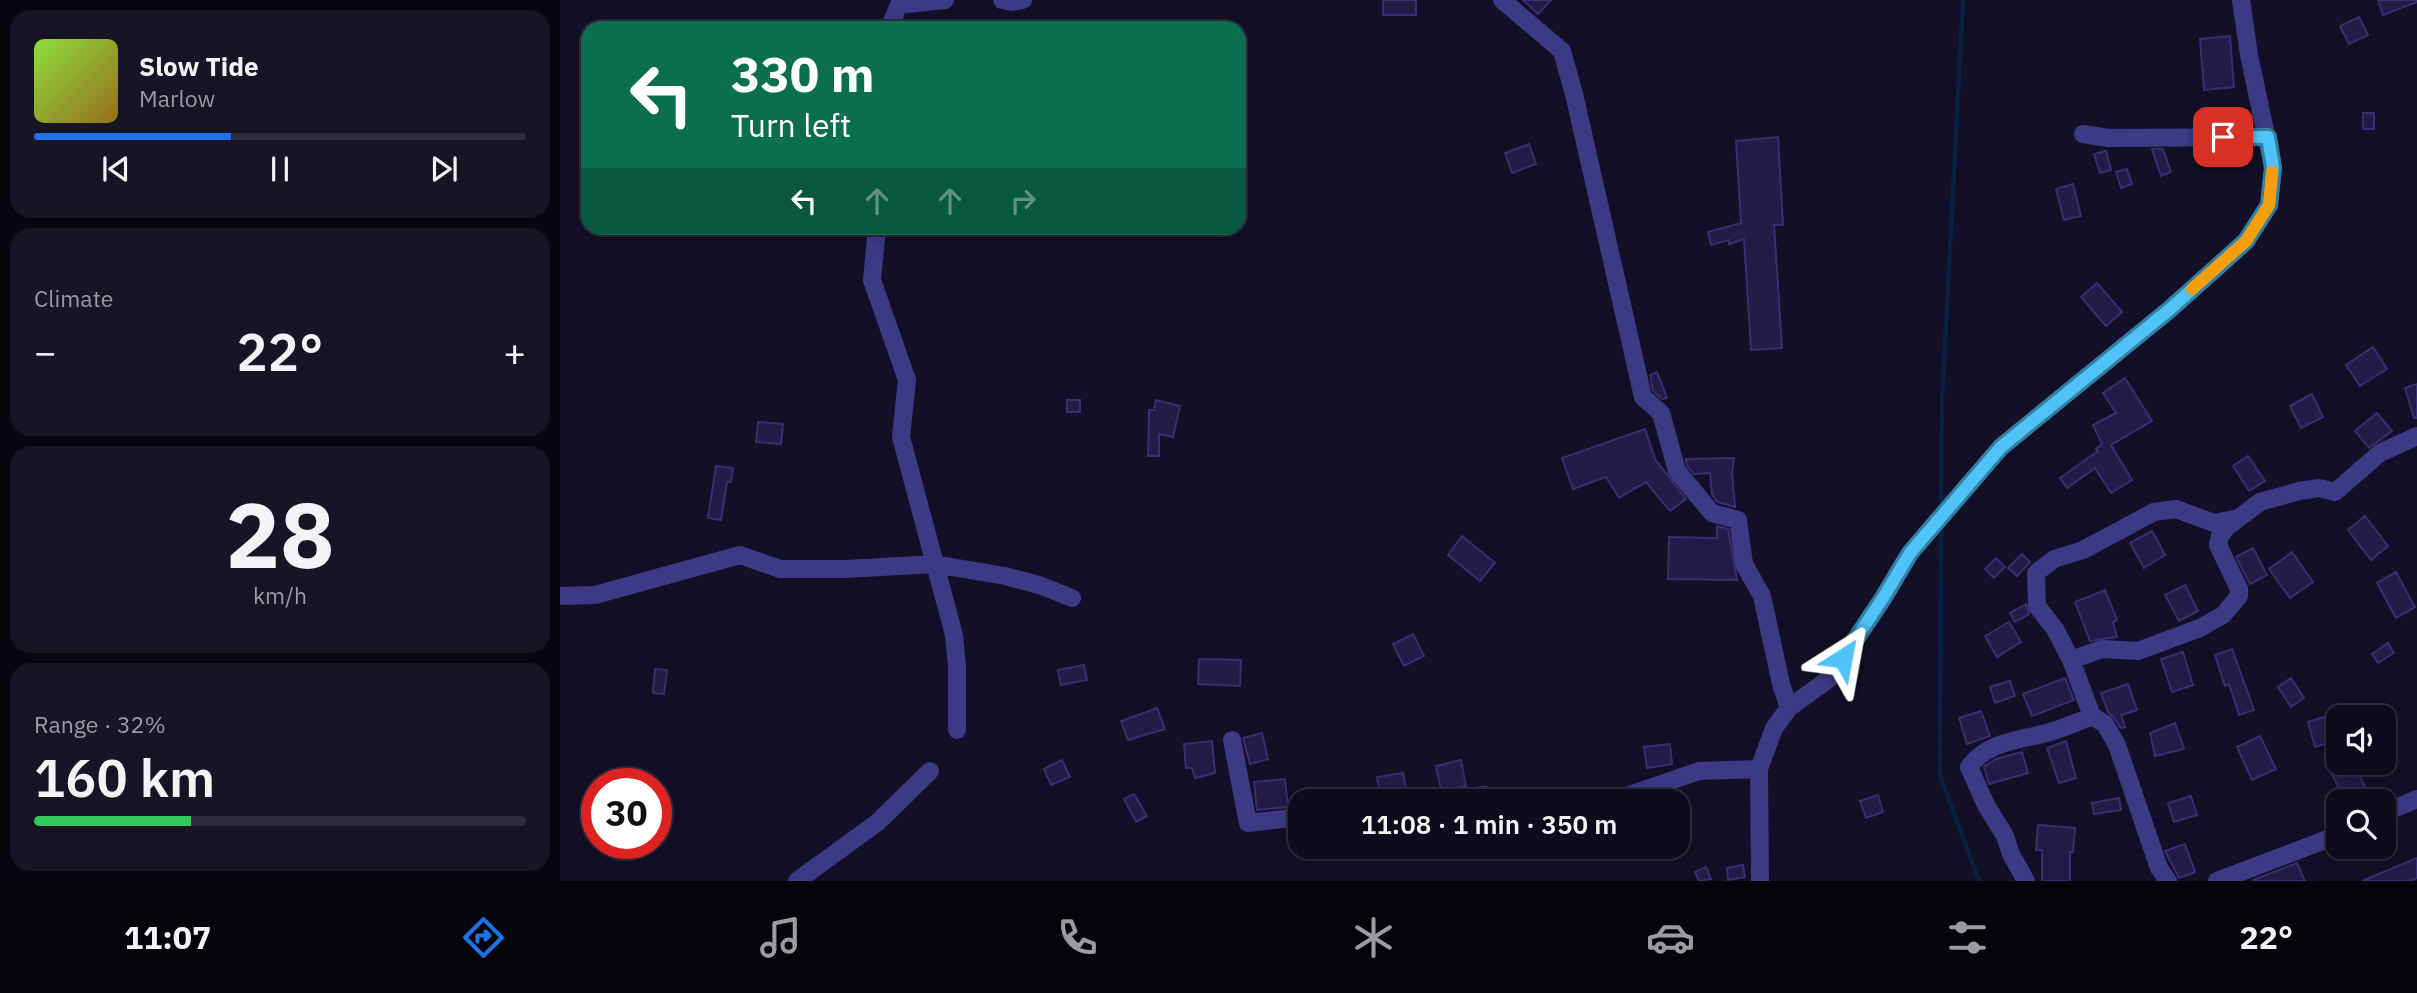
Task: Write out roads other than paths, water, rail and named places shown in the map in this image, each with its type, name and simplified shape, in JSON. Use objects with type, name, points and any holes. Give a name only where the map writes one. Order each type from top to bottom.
[{"type":"street","points":[[891,21],[897,3],[945,0]]},
{"type":"street","points":[[1002,0],[1023,0]]},
{"type":"street","points":[[1502,0],[1562,51],[1643,397],[1661,413],[1677,471],[1712,513],[1738,520],[1744,564],[1762,596],[1781,684],[1789,708]]},
{"type":"street","points":[[1760,881],[1759,769],[1774,728],[1789,708],[1830,678],[1910,553],[2001,447],[2169,310],[2246,241],[2269,205],[2273,167],[2249,55],[2241,0]]},
{"type":"street","points":[[2083,134],[2108,138],[2268,137]]},
{"type":"street","points":[[876,235],[872,280],[907,380],[901,438],[954,635],[957,730]]},
{"type":"street","points":[[2071,660],[2102,649],[2138,651],[2200,628],[2223,615],[2239,596],[2239,589],[2218,545],[2220,536],[2239,518],[2260,502],[2299,491],[2319,488],[2335,492],[2380,453],[2417,436]]},
{"type":"street","points":[[2168,881],[2158,868],[2118,745],[2105,724],[2092,716],[2071,660],[2055,629],[2037,606],[2036,573],[2054,559],[2084,550],[2154,513],[2176,509],[2214,523],[2239,518]]},
{"type":"street","points":[[560,596],[595,595],[740,555],[780,569],[846,569],[934,564],[1005,576],[1072,598]]},
{"type":"street","points":[[2026,881],[1969,767],[1975,758],[1991,748],[2051,732],[2092,716]]},
{"type":"street","points":[[1232,740],[1248,823],[1288,818]]},
{"type":"street","points":[[1647,789],[1699,771],[1759,769]]},
{"type":"street","points":[[797,881],[878,822],[930,771]]},
{"type":"street","points":[[2396,808],[2417,799]]},
{"type":"street","points":[[2217,881],[2326,840]]},
{"type":"waterway","points":[[1941,506],[1942,401],[1963,0]]},
{"type":"waterway","points":[[1941,525],[1940,775],[1979,881]]}]
